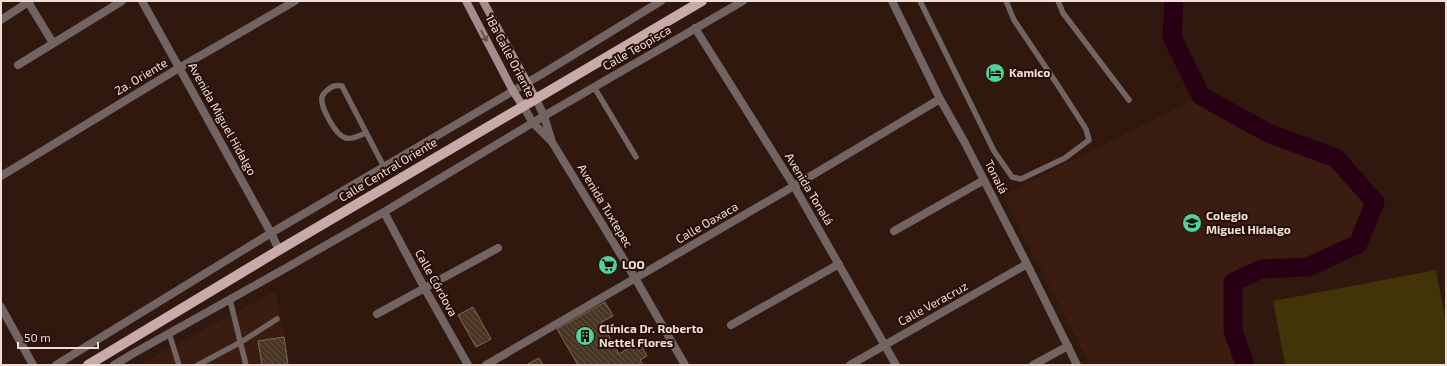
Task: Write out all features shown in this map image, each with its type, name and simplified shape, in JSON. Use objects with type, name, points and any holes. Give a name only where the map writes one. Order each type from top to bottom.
[{"type":"main road","name":"18a Calle Oriente","points":[[466,1],[522,106]]},
{"type":"main road","name":"18a Calle Oriente","points":[[483,1],[536,99]]},
{"type":"main road","name":"Calle Central Oriente","points":[[88,365],[279,250],[702,1]]},
{"type":"street","points":[[1,20],[29,1],[53,43]]},
{"type":"street","points":[[18,65],[122,1]]},
{"type":"street","name":"Avenida Miguel Hidalgo","points":[[142,1],[279,250]]},
{"type":"street","name":"2a. Oriente","points":[[1,176],[179,68],[295,1]]},
{"type":"street","points":[[56,365],[271,233],[528,83],[661,1]]},
{"type":"street","name":"Calle Teopisca","points":[[114,365],[384,212],[533,122],[743,1]]},
{"type":"street","name":"Tonalá","points":[[892,1],[940,99],[984,180],[1077,365]]},
{"type":"street","name":"Avenida Tonalá","points":[[695,28],[794,186],[896,365]]},
{"type":"street","name":"18a Calle Oriente","points":[[536,99],[544,116]]},
{"type":"street","name":"Calle Oaxaca","points":[[486,365],[794,186],[940,99]]},
{"type":"street","name":"18a Calle Oriente","points":[[522,106],[533,122]]},
{"type":"street","name":"Avenida Tuxtepec","points":[[544,116],[552,142]]},
{"type":"street","name":"Avenida Tuxtepec","points":[[533,122],[552,142],[635,278],[685,365]]},
{"type":"street","points":[[894,231],[984,180]]},
{"type":"street","name":"Calle Córdova","points":[[384,212],[468,365]]},
{"type":"street","points":[[377,314],[498,248]]},
{"type":"street","points":[[731,325],[839,264]]},
{"type":"street","name":"Calle Veracruz","points":[[850,365],[1027,264]]},
{"type":"street","points":[[1,307],[33,365]]},
{"type":"street","points":[[1033,365],[1068,346]]},
{"type":"lane","points":[[920,1],[994,151],[1012,177],[1021,179],[1065,158],[1089,140],[1086,129],[1014,20],[1006,1]]},
{"type":"lane","points":[[1058,1],[1063,13],[1129,100]]},
{"type":"lane","points":[[366,133],[352,138],[345,138],[338,135],[324,111],[322,103],[324,92],[333,86],[342,86],[384,167]]},
{"type":"lane","points":[[594,87],[636,156]]},
{"type":"lane","points":[[230,300],[246,365]]},
{"type":"lane","points":[[198,365],[241,342],[277,319]]},
{"type":"lane","points":[[169,333],[178,365]]},
{"type":"shaded area","name":"Colegio Miguel Hidalgo","points":[[1201,96],[1270,134],[1336,158],[1375,202],[1358,244],[1308,267],[1261,269],[1233,282],[1233,331],[1245,365],[1090,365],[1003,195]]},
{"type":"shaded area","points":[[1436,270],[1446,322],[1446,365],[1285,365],[1273,301]]},
{"type":"shaded area","points":[[275,291],[290,365],[142,365],[142,363]]},
{"type":"building","name":"Clínica Dr. Roberto Nettel Flores","points":[[605,302],[613,316],[601,322],[619,354],[639,342],[647,356],[640,360],[643,365],[578,365],[557,329]]},
{"type":"building","points":[[473,307],[491,339],[476,347],[458,315]]},
{"type":"building","points":[[284,337],[288,365],[262,365],[258,341]]},
{"type":"building","points":[[539,358],[543,365],[526,365]]},
{"type":"waterway","points":[[1174,1],[1172,37],[1201,96],[1270,134],[1336,158],[1375,202],[1358,244],[1308,267],[1261,269],[1233,282],[1233,331],[1245,365]]},
{"type":"place","name":"Kamico","points":[[995,73]]},
{"type":"place","name":"Colegio Miguel Hidalgo","points":[[1192,223]]},
{"type":"place","name":"LOO","points":[[608,265]]},
{"type":"place","name":"Clínica Dr. Roberto Nettel Flores","points":[[585,336]]}]
